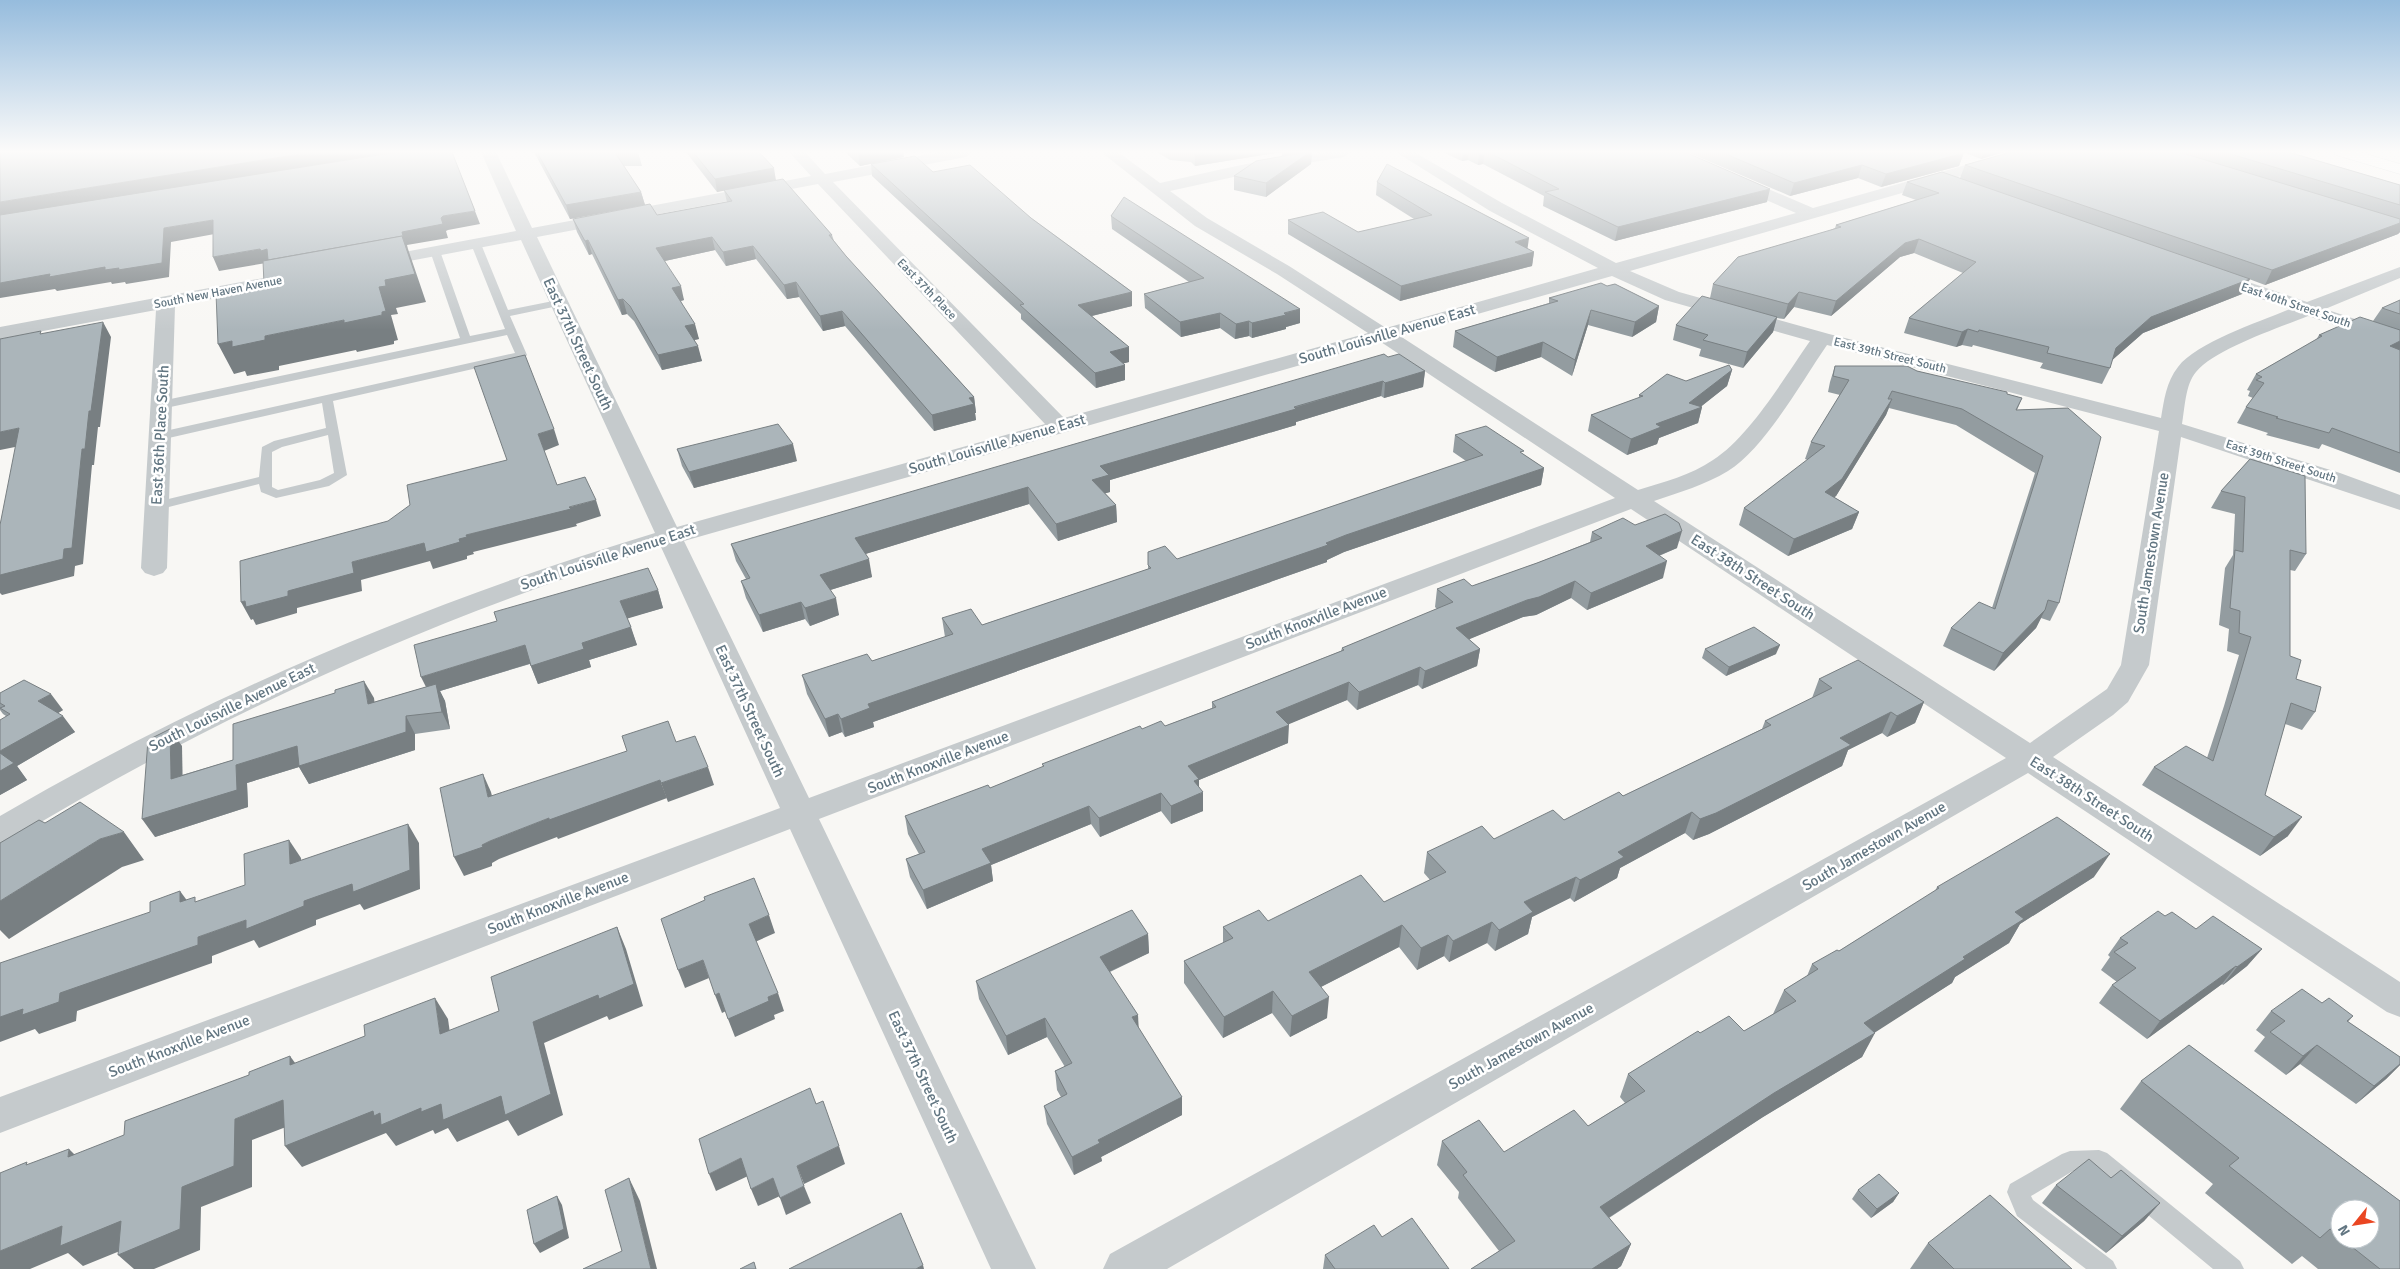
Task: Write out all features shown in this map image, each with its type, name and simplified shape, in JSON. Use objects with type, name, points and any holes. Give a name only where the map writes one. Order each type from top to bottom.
[{"type":"street","name":"East 37th Street South","points":[[515,211],[1014,1269]]},
{"type":"street","points":[[354,267],[651,211]]},
{"type":"street","name":"East 37th Place","points":[[853,211],[1059,426]]},
{"type":"street","name":"East 38th Street South","points":[[1186,211],[1384,335],[2400,1001]]},
{"type":"street","name":"East 39th Street South","points":[[1504,211],[1616,270],[1672,296],[1822,338],[2172,427],[2325,475],[2400,503]]},
{"type":"street","points":[[1806,211],[1812,214]]},
{"type":"street","name":"South Louisville Avenue East","points":[[0,831],[48,801],[155,744],[326,661],[523,583],[669,537],[1822,211]]},
{"type":"street","name":"East 40th Street South","points":[[2191,268],[2400,341]]},
{"type":"street","name":"South Jamestown Avenue","points":[[1125,1269],[2030,758],[2103,708],[2118,695],[2134,665],[2176,393],[2183,374],[2194,362],[2208,352],[2307,309],[2400,272]]},
{"type":"street","name":"South New Haven Avenue","points":[[0,334],[317,274]]},
{"type":"street","name":"East 36th Place South","points":[[154,568],[166,302]]},
{"type":"street","name":"South Knoxville Avenue","points":[[0,1114],[1635,499],[1691,481],[1722,465],[1753,436],[1822,338]]},
{"type":"lane","points":[[160,436],[521,355],[476,244]]},
{"type":"lane","points":[[435,252],[466,340]]},
{"type":"lane","points":[[504,314],[558,303]]},
{"type":"lane","points":[[161,405],[511,331]]},
{"type":"lane","points":[[327,399],[341,475],[324,483],[276,494],[266,489],[266,450],[278,444],[332,430]]},
{"type":"lane","points":[[157,506],[265,479]]},
{"type":"lane","points":[[2105,1269],[2025,1208],[2018,1192],[2070,1161],[2099,1160],[2232,1269]]},
{"type":"building","points":[[24,211],[474,211],[443,216],[441,218],[443,224],[402,232],[403,236],[268,260],[267,249],[213,257],[213,220],[164,228],[162,263],[118,270],[119,268],[105,270],[105,267],[0,283],[0,215]]},
{"type":"building","points":[[613,211],[655,211],[657,215],[677,211],[811,211],[832,235],[829,235],[846,256],[974,397],[969,398],[974,404],[932,415],[842,311],[820,316],[796,282],[784,285],[753,246],[723,252],[712,237],[656,248],[681,286],[672,288],[695,324],[685,326],[698,346],[658,355],[630,306],[623,299],[618,300],[588,240],[585,241],[573,219]]},
{"type":"building","points":[[923,211],[1023,211],[1132,292],[1078,305],[1129,347],[1110,352],[1125,365],[1095,373],[1020,305],[1024,304]]},
{"type":"building","points":[[1114,211],[1146,211],[1300,309],[1284,313],[1286,315],[1252,323],[1249,321],[1236,324],[1220,313],[1180,322],[1144,294],[1204,278],[1111,216]]},
{"type":"building","points":[[1426,211],[1478,211],[1529,238],[1515,242],[1534,252],[1401,286],[1288,220],[1323,212],[1358,232],[1432,215]]},
{"type":"building","points":[[1585,211],[1681,211],[1618,227]]},
{"type":"building","points":[[1880,211],[2055,211],[2250,279],[2151,317],[2116,348],[2110,368],[2047,353],[2049,347],[1979,330],[1978,332],[1968,329],[1962,332],[1909,318],[1976,262],[1919,239],[1905,243],[1836,301],[1799,292],[1788,304],[1713,284],[1738,257],[1841,227],[1836,225]]},
{"type":"building","points":[[2100,211],[2374,211],[2400,219],[2400,223],[2272,270]]},
{"type":"building","points":[[402,236],[415,274],[385,280],[386,286],[379,287],[386,311],[382,312],[382,315],[344,323],[344,320],[265,336],[265,340],[232,347],[232,341],[218,344],[216,293],[264,284],[263,261]]},
{"type":"building","points":[[1601,283],[1607,286],[1615,284],[1659,306],[1635,322],[1591,310],[1575,360],[1543,342],[1497,357],[1455,331],[1558,301],[1549,298]]},
{"type":"building","points":[[1702,296],[1777,317],[1747,352],[1703,340],[1708,335],[1676,325]]},
{"type":"building","points":[[2400,300],[2400,314],[2382,308]]},
{"type":"building","points":[[2360,317],[2400,330],[2400,341],[2390,346],[2400,350],[2400,453],[2332,428],[2329,433],[2276,418],[2278,417],[2246,407],[2264,383],[2256,380],[2262,377],[2256,374],[2322,336],[2319,335]]},
{"type":"building","points":[[103,322],[85,449],[82,449],[72,548],[64,549],[63,559],[0,575],[0,525],[19,428],[0,432],[0,339],[41,331],[40,334]]},
{"type":"building","points":[[1384,354],[1388,357],[1399,354],[1425,371],[1294,407],[1296,409],[1100,466],[1109,475],[1092,480],[1116,505],[1056,524],[1028,487],[855,538],[869,559],[820,575],[836,598],[805,608],[801,602],[759,615],[741,581],[750,578],[731,544]]},
{"type":"building","points":[[525,355],[554,429],[538,434],[557,485],[585,477],[596,500],[569,507],[571,509],[466,535],[467,537],[459,539],[460,542],[426,552],[424,543],[352,562],[354,573],[288,591],[288,596],[246,607],[245,601],[241,602],[240,561],[388,521],[410,505],[407,485],[507,460],[474,367]]},
{"type":"building","points":[[1729,365],[1732,370],[1689,403],[1702,407],[1656,424],[1661,427],[1631,439],[1591,415],[1643,396],[1639,395],[1667,374],[1686,381]]},
{"type":"building","points":[[1835,366],[1907,366],[1917,371],[2007,392],[2007,394],[2022,398],[2016,410],[2068,408],[2101,437],[2059,603],[2048,600],[2045,610],[2003,653],[1951,628],[1979,602],[1995,609],[2043,456],[1962,409],[1892,391],[1888,399],[1892,399],[1842,479],[1825,492],[1859,512],[1794,539],[1744,508],[1825,446],[1811,442],[1849,380],[1833,376]]},
{"type":"building","points":[[778,424],[793,444],[689,472],[677,449]]},
{"type":"building","points":[[1486,426],[1524,451],[1520,452],[1544,468],[1346,535],[1326,543],[1328,545],[868,704],[870,708],[841,719],[838,714],[825,719],[802,675],[867,654],[872,661],[953,634],[942,618],[971,609],[982,625],[1151,568],[1148,565],[1148,552],[1165,546],[1177,559],[1483,455],[1455,435]]},
{"type":"building","points":[[2250,459],[2305,476],[2306,554],[2290,550],[2290,656],[2301,660],[2296,679],[2321,687],[2315,712],[2291,703],[2265,795],[2302,817],[2274,837],[2154,767],[2186,746],[2213,761],[2236,688],[2251,637],[2239,633],[2240,611],[2230,608],[2235,550],[2243,552],[2245,497],[2221,491]]},
{"type":"building","points":[[1665,514],[1679,523],[1682,531],[1646,546],[1667,561],[1591,593],[1575,581],[1539,597],[1456,628],[1480,649],[1425,671],[1420,667],[1359,692],[1349,682],[1276,712],[1289,725],[1188,766],[1199,779],[1194,781],[1203,792],[1171,806],[1161,793],[1099,818],[1089,806],[982,849],[991,863],[923,890],[906,859],[925,852],[905,816],[988,785],[990,788],[1044,766],[1042,764],[1140,726],[1142,729],[1161,721],[1165,726],[1216,707],[1212,702],[1344,650],[1342,648],[1453,602],[1437,589],[1464,579],[1472,586],[1537,563],[1602,538],[1592,532],[1623,518],[1635,525]]},
{"type":"building","points":[[648,568],[658,590],[620,601],[631,627],[582,643],[584,649],[531,666],[525,645],[421,677],[414,645],[497,621],[494,612]]},
{"type":"building","points":[[1754,627],[1780,645],[1729,667],[1705,649]]},
{"type":"building","points":[[1858,660],[1924,702],[1897,716],[1891,712],[1840,738],[1851,745],[1716,813],[1700,819],[1692,812],[1618,852],[1624,857],[1580,880],[1576,877],[1524,902],[1533,912],[1499,930],[1492,922],[1453,941],[1448,935],[1421,948],[1402,925],[1309,972],[1329,997],[1292,1016],[1273,991],[1224,1017],[1184,961],[1233,938],[1223,927],[1259,910],[1268,921],[1361,875],[1384,902],[1446,872],[1427,852],[1482,826],[1494,839],[1553,810],[1564,820],[1619,792],[1623,796],[1771,725],[1765,721],[1832,688],[1819,679]]},
{"type":"building","points":[[24,680],[51,694],[38,701],[63,716],[0,751],[0,720],[10,714],[0,708],[5,706],[0,703],[0,693]]},
{"type":"building","points":[[364,681],[368,704],[436,684],[442,712],[406,716],[406,732],[299,766],[297,746],[236,765],[237,790],[142,819],[148,740],[170,729],[171,779],[233,760],[233,724],[335,693],[335,690]]},
{"type":"building","points":[[668,721],[676,742],[695,736],[708,767],[661,783],[660,780],[549,820],[549,818],[490,841],[482,845],[483,847],[454,857],[440,788],[483,774],[488,797],[627,751],[622,736]]},
{"type":"building","points":[[0,753],[14,763],[0,771]]},
{"type":"building","points":[[80,802],[124,832],[100,839],[0,901],[0,843],[39,820],[45,823]]},
{"type":"building","points":[[2057,817],[2110,854],[2015,912],[2024,919],[1864,1023],[1875,1033],[1774,1093],[1600,1207],[1631,1244],[1592,1269],[1471,1269],[1515,1241],[1463,1175],[1467,1172],[1442,1141],[1479,1120],[1504,1152],[1574,1110],[1588,1126],[1645,1091],[1628,1074],[1698,1031],[1700,1033],[1729,1016],[1744,1031],[1796,1001],[1784,990],[1818,969],[1812,964],[1837,950],[1839,951],[1939,888],[1937,887]]},
{"type":"building","points":[[408,824],[410,870],[353,892],[352,884],[304,901],[304,906],[246,929],[246,920],[198,937],[198,945],[60,993],[59,1002],[22,1015],[23,1009],[0,1017],[0,963],[150,912],[150,902],[180,891],[180,902],[195,897],[195,902],[245,885],[244,854],[289,840],[290,864]]},
{"type":"building","points":[[754,878],[769,915],[749,924],[778,993],[768,997],[769,1001],[728,1019],[719,993],[715,995],[703,960],[678,970],[661,919],[705,900],[704,897]]},
{"type":"building","points":[[1132,910],[1148,934],[1100,957],[1138,1015],[1132,1017],[1182,1097],[1098,1140],[1100,1143],[1072,1157],[1044,1106],[1067,1094],[1055,1071],[1072,1063],[1045,1018],[1006,1036],[976,981]]},
{"type":"building","points":[[2158,911],[2165,916],[2172,912],[2196,929],[2213,916],[2262,949],[2160,1021],[2112,985],[2136,968],[2114,952],[2128,943],[2120,938]]},
{"type":"building","points":[[617,927],[634,984],[599,999],[598,995],[533,1022],[551,1094],[505,1115],[501,1096],[443,1120],[441,1104],[421,1112],[421,1108],[381,1125],[380,1113],[374,1116],[373,1111],[285,1146],[283,1100],[235,1119],[234,1166],[182,1187],[180,1229],[118,1255],[121,1221],[60,1246],[62,1226],[0,1251],[0,1173],[27,1162],[26,1165],[69,1149],[68,1157],[124,1135],[125,1121],[249,1075],[249,1072],[290,1056],[290,1065],[365,1036],[364,1025],[435,998],[440,1034],[499,1011],[491,977]]},
{"type":"building","points":[[2302,989],[2322,1003],[2329,998],[2353,1016],[2347,1021],[2400,1057],[2400,1064],[2374,1086],[2317,1045],[2303,1056],[2270,1032],[2285,1021],[2271,1011]]},
{"type":"building","points":[[2189,1045],[2400,1201],[2400,1269],[2380,1269],[2355,1249],[2380,1249],[2380,1199],[2330,1199],[2330,1229],[2320,1238],[2229,1166],[2239,1158],[2141,1081]]},
{"type":"building","points":[[810,1088],[816,1104],[823,1101],[839,1146],[797,1166],[804,1186],[780,1198],[773,1178],[751,1189],[741,1158],[709,1174],[699,1139]]},
{"type":"building","points":[[2089,1159],[2111,1178],[2121,1170],[2160,1203],[2122,1236],[2056,1185]]},
{"type":"building","points":[[1879,1174],[1899,1193],[1877,1209],[1858,1190]]},
{"type":"building","points":[[629,1178],[651,1269],[583,1269],[622,1251],[605,1190]]},
{"type":"building","points":[[1990,1195],[2072,1269],[1954,1269],[1928,1243]]},
{"type":"building","points":[[557,1196],[564,1229],[534,1244],[527,1210]]},
{"type":"building","points":[[901,1213],[923,1265],[916,1269],[789,1269]]},
{"type":"building","points":[[1412,1218],[1449,1269],[1335,1269],[1325,1255],[1374,1225],[1382,1237]]},
{"type":"building","points":[[754,1262],[756,1269],[740,1269]]}]
